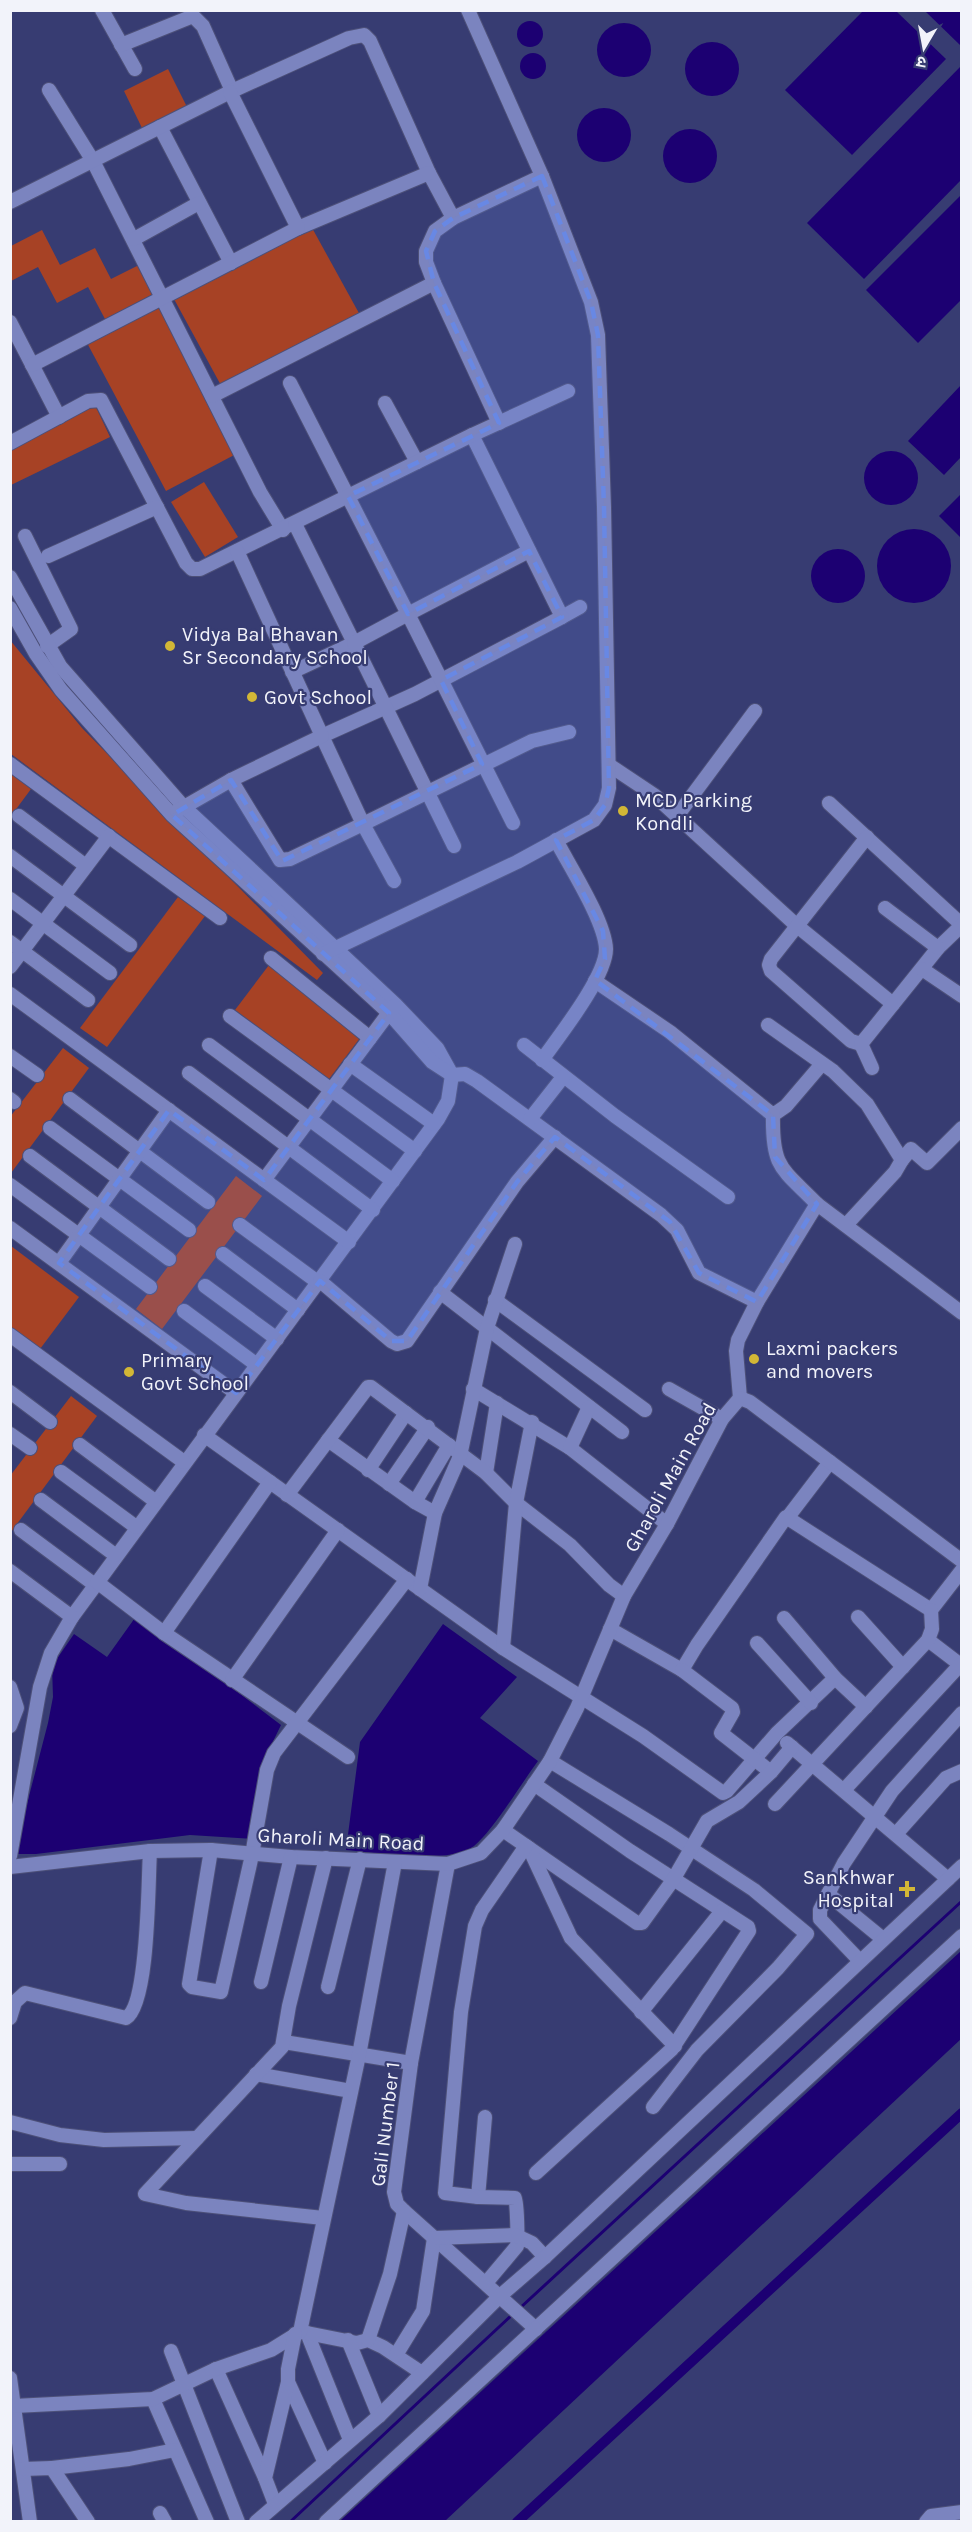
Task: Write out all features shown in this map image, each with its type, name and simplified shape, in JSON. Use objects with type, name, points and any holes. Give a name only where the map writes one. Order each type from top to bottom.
[{"type":"street","points":[[102,10],[135,69]]},
{"type":"street","points":[[329,951],[594,820],[605,805],[609,765],[598,335],[591,302],[542,176],[468,10]]},
{"type":"street","points":[[121,45],[193,16],[203,27],[231,91],[298,228]]},
{"type":"street","points":[[10,202],[231,91],[349,38],[364,35],[370,41],[429,173],[453,218]]},
{"type":"street","points":[[49,90],[93,161],[134,239],[260,492],[289,527],[354,643],[453,846]]},
{"type":"street","points":[[160,127],[231,263]]},
{"type":"street","points":[[33,365],[298,228],[429,173]]},
{"type":"street","points":[[499,423],[434,283],[426,262],[426,250],[435,231],[453,218],[542,176]]},
{"type":"street","points":[[134,239],[199,203]]},
{"type":"street","points":[[212,396],[434,283]]},
{"type":"street","points":[[10,322],[59,417]]},
{"type":"street","points":[[290,383],[513,823]]},
{"type":"street","points":[[10,443],[88,401],[101,400],[186,563],[192,569],[200,569],[472,435],[568,392]]},
{"type":"street","points":[[385,404],[417,462]]},
{"type":"street","points":[[472,435],[562,616]]},
{"type":"street","points":[[48,556],[157,507]]},
{"type":"street","points":[[25,536],[71,629],[47,646]]},
{"type":"street","points":[[237,551],[363,824],[394,881]]},
{"type":"street","points":[[292,672],[354,643],[529,551]]},
{"type":"street","points":[[10,577],[60,666],[177,811]]},
{"type":"street","points":[[177,811],[231,780],[441,680],[580,607]]},
{"type":"street","points":[[10,608],[36,654],[61,690],[177,811],[392,1008],[432,1062],[452,1075],[465,1074],[477,1081],[555,1137],[670,1222],[699,1274],[757,1302]]},
{"type":"street","points":[[677,816],[755,711]]},
{"type":"street","points":[[231,780],[280,860],[290,859],[532,741],[569,732]]},
{"type":"street","points":[[10,764],[220,918]]},
{"type":"street","points":[[609,765],[654,795],[796,926],[893,1004]]},
{"type":"street","points":[[829,803],[962,925],[938,948],[861,1044]]},
{"type":"street","points":[[19,816],[86,866]]},
{"type":"street","points":[[10,967],[109,836]]},
{"type":"street","points":[[867,837],[796,926],[769,965],[771,971],[851,1041],[861,1044],[872,1068]]},
{"type":"street","points":[[542,1060],[595,981],[605,959],[603,931],[556,840]]},
{"type":"street","points":[[10,856],[130,945]]},
{"type":"street","points":[[10,899],[110,973]]},
{"type":"street","points":[[885,908],[938,948]]},
{"type":"street","points":[[10,942],[88,1000]]},
{"type":"street","points":[[271,958],[370,1038]]},
{"type":"street","points":[[922,969],[962,996]]},
{"type":"street","points":[[595,981],[670,1032],[773,1115]]},
{"type":"street","points":[[10,994],[349,1242]]},
{"type":"street","points":[[264,1180],[392,1008]]},
{"type":"street","points":[[230,1017],[415,1151]]},
{"type":"street","points":[[768,1025],[821,1065],[833,1071],[867,1104],[902,1160]]},
{"type":"street","points":[[209,1045],[393,1181]]},
{"type":"street","points":[[524,1045],[563,1077],[728,1197]]},
{"type":"street","points":[[10,1056],[36,1075]]},
{"type":"street","points":[[350,1064],[434,1124]]},
{"type":"street","points":[[773,1115],[786,1107],[821,1065]]},
{"type":"street","points":[[189,1073],[373,1210]]},
{"type":"street","points":[[10,1856],[40,1687],[51,1653],[72,1617],[115,1555],[320,1282],[434,1124],[448,1101],[452,1075]]},
{"type":"street","points":[[530,1119],[563,1077]]},
{"type":"street","points":[[70,1099],[208,1202]]},
{"type":"street","points":[[59,1263],[169,1110]]},
{"type":"street","points":[[773,1115],[772,1145],[781,1167],[817,1204],[960,1308]]},
{"type":"street","points":[[50,1128],[189,1230]]},
{"type":"street","points":[[846,1225],[895,1172],[911,1149],[927,1163],[962,1128]]},
{"type":"street","points":[[240,1225],[320,1282],[397,1344],[406,1341],[518,1182],[555,1137]]},
{"type":"street","points":[[30,1156],[170,1259]]},
{"type":"street","points":[[10,1185],[150,1287]]},
{"type":"street","points":[[740,1398],[736,1345],[757,1302],[817,1204]]},
{"type":"street","points":[[10,1228],[236,1393]]},
{"type":"street","points":[[420,1589],[435,1513],[460,1456],[487,1328],[515,1244]]},
{"type":"street","points":[[223,1254],[298,1310]]},
{"type":"street","points":[[205,1286],[277,1339]]},
{"type":"street","points":[[440,1292],[622,1432]]},
{"type":"street","points":[[495,1300],[645,1410]]},
{"type":"street","points":[[184,1311],[257,1365]]},
{"type":"street","points":[[10,1335],[184,1462]]},
{"type":"street","points":[[287,1495],[368,1387],[428,1427],[460,1456],[486,1473],[516,1503],[570,1545],[609,1585],[624,1596]]},
{"type":"street","points":[[473,1389],[532,1422],[570,1448],[667,1524]]},
{"type":"street","points":[[669,1389],[722,1419]]},
{"type":"street","points":[[10,1392],[50,1422]]},
{"type":"street","name":"Gharoli Main Road","points":[[10,1867],[150,1851],[211,1850],[252,1855],[448,1864],[481,1853],[503,1830],[550,1761],[582,1696],[624,1596],[667,1524],[722,1419],[740,1398],[750,1402],[962,1561]]},
{"type":"street","points":[[486,1473],[497,1403]]},
{"type":"street","points":[[570,1448],[589,1407]]},
{"type":"street","points":[[368,1470],[406,1413]]},
{"type":"street","points":[[503,1648],[516,1503],[532,1422]]},
{"type":"street","points":[[389,1484],[428,1427]]},
{"type":"street","points":[[10,1434],[30,1448]]},
{"type":"street","points":[[204,1435],[503,1648],[582,1696],[723,1793],[728,1791],[777,1733],[835,1678]]},
{"type":"street","points":[[328,1440],[368,1470],[435,1513]]},
{"type":"street","points":[[415,1502],[448,1444]]},
{"type":"street","points":[[80,1445],[155,1501]]},
{"type":"street","points":[[682,1670],[784,1518],[788,1516],[830,1462]]},
{"type":"street","points":[[61,1472],[136,1527]]},
{"type":"street","points":[[164,1633],[270,1482]]},
{"type":"street","points":[[41,1500],[115,1555]]},
{"type":"street","points":[[788,1516],[931,1610]]},
{"type":"street","points":[[21,1530],[164,1633],[297,1721],[348,1758]]},
{"type":"street","points":[[232,1680],[338,1530]]},
{"type":"street","points":[[775,1804],[928,1640],[932,1629],[931,1610],[962,1570]]},
{"type":"street","points":[[13,1579],[72,1617]]},
{"type":"street","points":[[211,1850],[189,1984],[192,1987],[221,1992],[252,1855],[267,1770],[274,1753],[407,1579]]},
{"type":"street","points":[[858,1617],[903,1667]]},
{"type":"street","points":[[784,1618],[835,1678],[866,1707]]},
{"type":"street","points":[[610,1629],[682,1670],[734,1710],[721,1733],[771,1772]]},
{"type":"street","points":[[844,1790],[961,1666],[928,1640]]},
{"type":"street","points":[[757,1643],[810,1703]]},
{"type":"street","points":[[10,1687],[18,1708],[10,1726]]},
{"type":"street","points":[[653,2107],[697,2050],[778,1968],[820,1919],[820,1910],[843,1863],[875,1815],[892,1791],[962,1713]]},
{"type":"street","points":[[777,1733],[948,1879]]},
{"type":"street","points":[[503,1830],[637,1923],[642,1923],[673,1880],[707,1821],[739,1803],[792,1748]]},
{"type":"street","points":[[550,1761],[690,1847],[754,1890],[807,1934]]},
{"type":"street","points":[[896,1834],[946,1778],[962,1771]]},
{"type":"street","points":[[534,1784],[673,1880],[748,1927],[748,1935],[675,2046],[536,2174]]},
{"type":"street","points":[[527,1847],[571,1938],[675,2046]]},
{"type":"street","points":[[486,2283],[517,2246],[515,2235],[518,2200],[445,2193],[460,2012],[478,1918],[527,1847]]},
{"type":"street","points":[[10,2018],[15,2002],[24,1993],[126,2018],[131,2014],[136,2005],[144,1963],[150,1851]]},
{"type":"street","points":[[261,1982],[291,1857]]},
{"type":"street","points":[[323,2218],[146,2196],[145,2192],[279,2052],[285,2042],[289,2006],[326,1858]]},
{"type":"street","points":[[328,1987],[360,1859]]},
{"type":"street","points":[[265,2478],[288,2382],[288,2368],[301,2333],[323,2218],[359,2055],[395,1862]]},
{"type":"street","name":"Gali Number 1","points":[[448,1864],[411,2063],[394,2192],[397,2204],[404,2211],[533,2326]]},
{"type":"street","points":[[256,2522],[379,2416],[422,2373],[504,2300],[545,2257],[962,1866]]},
{"type":"street","points":[[828,1894],[883,1939]]},
{"type":"street","points":[[642,2012],[722,1911]]},
{"type":"street","points":[[820,1919],[860,1961]]},
{"type":"street","points":[[326,2522],[533,2326],[962,1936]]},
{"type":"street","points":[[285,2042],[411,2063]]},
{"type":"street","points":[[256,2074],[351,2091]]},
{"type":"street","points":[[478,2197],[484,2117]]},
{"type":"street","points":[[10,2122],[60,2135],[104,2140],[197,2138]]},
{"type":"street","points":[[10,2164],[60,2164]]},
{"type":"street","points":[[368,2340],[390,2274],[404,2211]]},
{"type":"street","points":[[396,2355],[423,2311],[435,2238],[515,2235],[532,2243],[545,2257]]},
{"type":"street","points":[[301,2333],[350,2440]]},
{"type":"street","points":[[12,2399],[153,2399],[216,2369],[271,2350],[301,2333],[357,2343],[368,2340],[396,2355],[422,2373]]},
{"type":"street","points":[[348,2340],[379,2416]]},
{"type":"street","points":[[171,2351],[238,2522]]},
{"type":"street","points":[[216,2369],[275,2504]]},
{"type":"street","points":[[10,2378],[30,2522]]},
{"type":"street","points":[[288,2382],[326,2463]]},
{"type":"street","points":[[153,2399],[207,2522]]},
{"type":"street","points":[[23,2469],[129,2459],[175,2450]]},
{"type":"street","points":[[52,2468],[88,2522]]},
{"type":"street","points":[[926,2522],[931,2516],[962,2512]]},
{"type":"highlighted area","points":[[542,176],[591,302],[598,335],[604,507],[609,788],[605,805],[594,820],[556,840],[603,931],[605,959],[595,980],[773,1115],[775,1157],[817,1204],[757,1302],[699,1273],[670,1222],[555,1137],[517,1182],[407,1341],[391,1341],[320,1281],[236,1393],[59,1263],[169,1110],[264,1180],[389,1013],[172,815],[231,780],[282,861],[482,764],[441,680],[562,617],[529,551],[408,614],[348,496],[499,423],[434,283],[426,251],[435,231],[453,218]]},
{"type":"shaded area","points":[[863,11],[896,11],[946,59],[852,155],[785,90]]},
{"type":"shaded area","points":[[925,11],[961,11],[961,46]]},
{"type":"shaded area","points":[[530,21],[539,25],[543,34],[539,43],[530,47],[521,43],[517,34],[521,25]]},
{"type":"shaded area","points":[[624,23],[634,25],[643,31],[649,40],[651,50],[649,60],[643,69],[634,75],[624,77],[614,75],[605,69],[599,60],[597,50],[599,40],[605,31],[614,25]]},
{"type":"shaded area","points":[[712,42],[722,44],[731,50],[737,59],[739,69],[737,79],[731,88],[722,94],[712,96],[702,94],[693,88],[687,79],[685,69],[687,59],[693,50],[702,44]]},
{"type":"shaded area","points":[[533,53],[542,57],[546,66],[542,75],[533,79],[524,75],[520,66],[524,57]]},
{"type":"shaded area","points":[[961,66],[961,180],[864,279],[807,223]]},
{"type":"shaded area","points":[[168,69],[187,107],[142,128],[124,91]]},
{"type":"shaded area","points":[[604,108],[614,110],[623,116],[629,125],[631,135],[629,145],[623,154],[614,160],[604,162],[594,160],[585,154],[579,145],[577,135],[579,125],[585,116],[594,110]]},
{"type":"shaded area","points":[[690,129],[700,131],[709,137],[715,146],[717,156],[715,166],[709,175],[700,181],[690,183],[680,181],[671,175],[665,166],[663,156],[665,146],[671,137],[680,131]]},
{"type":"shaded area","points":[[961,195],[961,300],[918,343],[866,290]]},
{"type":"shaded area","points":[[311,226],[360,315],[223,389],[174,299]]},
{"type":"shaded area","points":[[42,230],[60,265],[95,248],[111,279],[145,262],[159,291],[105,319],[88,287],[57,303],[38,267],[11,281],[11,246]]},
{"type":"shaded area","points":[[158,303],[238,453],[166,491],[86,341]]},
{"type":"shaded area","points":[[961,385],[961,457],[944,475],[908,441]]},
{"type":"shaded area","points":[[95,405],[110,437],[11,485],[11,446]]},
{"type":"shaded area","points":[[891,451],[901,453],[910,459],[916,468],[918,478],[916,488],[910,497],[901,503],[891,505],[881,503],[872,497],[866,488],[864,478],[866,468],[872,459],[881,453]]},
{"type":"shaded area","points":[[204,482],[238,537],[205,557],[171,502]]},
{"type":"shaded area","points":[[961,494],[961,538],[939,516]]},
{"type":"shaded area","points":[[914,529],[935,535],[945,545],[951,566],[945,587],[935,597],[914,603],[893,597],[883,587],[877,566],[883,545],[893,535]]},
{"type":"shaded area","points":[[838,549],[848,551],[857,557],[863,566],[865,576],[863,586],[857,595],[848,601],[838,603],[828,601],[819,595],[813,586],[811,576],[813,566],[819,557],[828,551]]},
{"type":"shaded area","points":[[10,640],[82,728],[323,973],[317,980],[11,754]]},
{"type":"shaded area","points":[[10,773],[31,789],[11,816],[10,816]]},
{"type":"shaded area","points":[[178,897],[205,916],[107,1047],[80,1028]]},
{"type":"shaded area","points":[[269,965],[363,1034],[329,1079],[235,1010]]},
{"type":"shaded area","points":[[63,1048],[89,1068],[11,1173],[10,1117]]},
{"type":"shaded area","points":[[236,1176],[262,1196],[162,1329],[136,1309]]},
{"type":"shaded area","points":[[11,1246],[79,1297],[40,1349],[11,1328]]},
{"type":"shaded area","points":[[71,1396],[97,1416],[11,1532],[10,1476]]},
{"type":"shaded area","points":[[137,1615],[281,1725],[263,1762],[254,1839],[190,1835],[36,1854],[14,1854],[48,1723],[53,1697],[52,1666],[74,1634],[107,1657]]},
{"type":"shaded area","points":[[443,1624],[517,1677],[480,1718],[538,1761],[489,1830],[474,1846],[462,1852],[448,1855],[412,1856],[346,1850],[360,1742]]},
{"type":"shaded area","points":[[961,1951],[961,2039],[445,2521],[340,2521]]},
{"type":"waterway","points":[[520,2308],[962,1901]]},
{"type":"waterway","points":[[517,2522],[962,2113]]},
{"type":"waterway","points":[[290,2522],[513,2314]]},
{"type":"place","name":"Vidya Bal Bhavan Sr Secondary School","points":[[170,646]]},
{"type":"place","name":"Govt School","points":[[252,697]]},
{"type":"place","name":"MCD Parking Kondli","points":[[623,811]]},
{"type":"place","name":"Laxmi packers and movers","points":[[754,1359]]},
{"type":"place","name":"Primary Govt School","points":[[129,1372]]},
{"type":"place","name":"Sankhwar Hospital","points":[[907,1889]]}]
